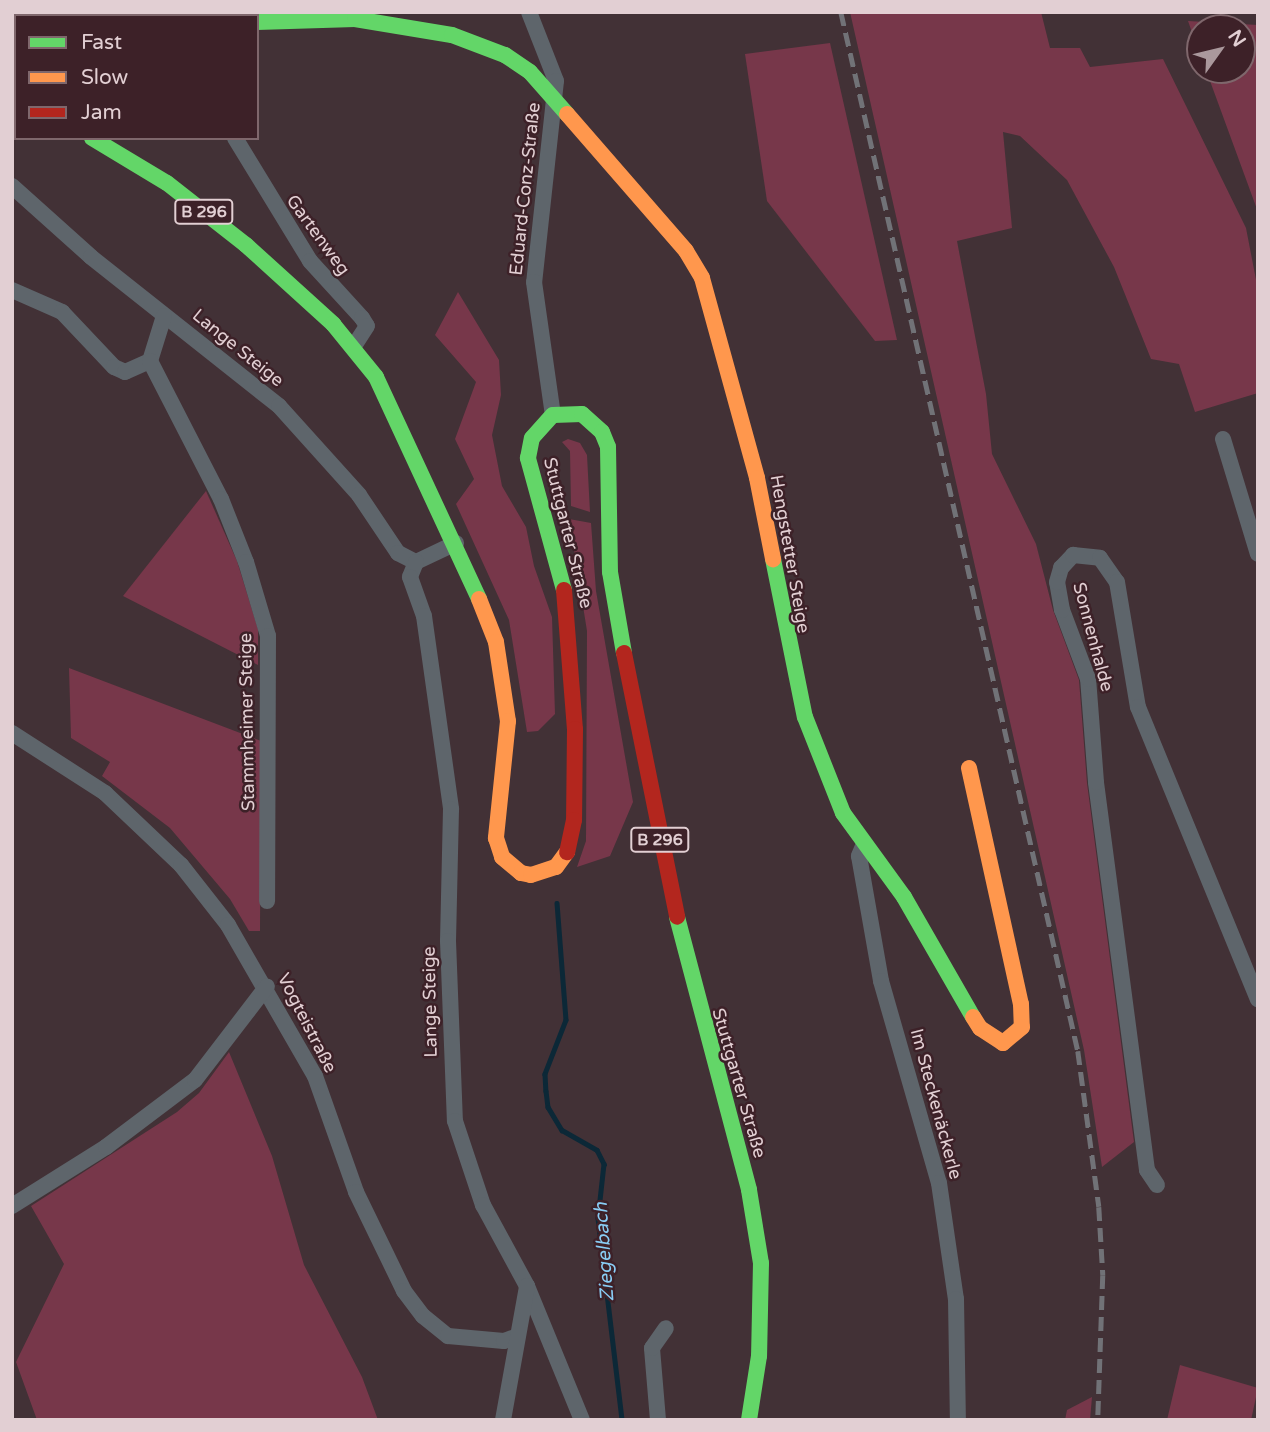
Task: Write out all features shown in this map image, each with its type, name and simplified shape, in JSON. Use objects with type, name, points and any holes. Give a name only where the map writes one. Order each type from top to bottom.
[{"type":"main road","name":"Hengstetter Steige","points":[[259,22],[355,19],[452,35],[505,55],[530,72],[648,204],[702,278],[757,478],[805,717],[843,813],[904,897],[980,1028],[1003,1043],[1013,1039],[1022,1027],[1021,1004],[969,768]]},
{"type":"main road","name":"Stuttgarter Straße","points":[[95,140],[167,183],[313,304],[354,346],[386,395],[483,602],[506,688],[506,754],[495,828],[502,857],[521,873],[547,872],[569,850],[575,785],[570,619],[528,458],[532,438],[552,415],[582,414],[594,422],[608,447],[610,572],[617,624],[680,931],[749,1190],[761,1263],[759,1356],[749,1420]]},
{"type":"street","name":"Eduard-Conz-Straße","points":[[529,12],[556,81],[534,282],[552,415]]},
{"type":"street","name":"Gartenweg","points":[[236,140],[310,261],[367,326],[354,346]]},
{"type":"street","name":"Lange Steige","points":[[12,186],[164,316],[279,406],[365,503],[398,552],[416,562],[410,577],[424,616],[451,808],[448,941],[455,1121],[483,1205],[527,1286],[582,1420]]},
{"type":"street","points":[[12,290],[62,312],[114,367],[125,372],[150,361],[164,316]]},
{"type":"street","name":"Stammheimer Steige","points":[[150,361],[221,499],[246,562],[268,636],[267,901]]},
{"type":"street","points":[[1223,439],[1258,554]]},
{"type":"street","points":[[416,562],[456,543]]},
{"type":"street","name":"Sonnenhalde","points":[[1157,1185],[1147,1170],[1096,782],[1088,679],[1062,610],[1058,582],[1061,568],[1073,555],[1100,558],[1117,582],[1138,707],[1258,999]]},
{"type":"street","name":"Vogteistraße","points":[[12,733],[105,793],[172,856],[228,925],[267,986],[315,1076],[356,1192],[404,1291],[448,1336],[504,1341],[515,1337]]},
{"type":"street","name":"Im Steckenäckerle","points":[[864,844],[859,856],[881,981],[939,1183],[956,1299],[958,1420]]},
{"type":"street","points":[[12,1206],[106,1147],[195,1080],[267,986]]},
{"type":"street","points":[[503,1420],[515,1337],[527,1286]]},
{"type":"street","points":[[658,1420],[652,1348],[666,1328]]},
{"type":"shaded area","points":[[850,12],[1041,12],[1050,48],[1080,48],[1090,67],[1163,59],[1246,228],[1258,290],[1258,393],[1195,412],[1179,364],[1151,359],[1114,267],[1067,180],[1020,136],[1003,132],[1012,228],[957,241],[986,394],[992,454],[1036,544],[1053,610],[1079,680],[1087,783],[1134,1142],[1102,1167],[1084,1050]]},
{"type":"shaded area","points":[[1256,25],[1258,25],[1258,212],[1211,84],[1256,84]]},
{"type":"shaded area","points":[[830,43],[897,340],[875,341],[767,201],[745,54]]},
{"type":"shaded area","points":[[458,292],[499,360],[501,395],[492,435],[502,486],[526,527],[534,566],[552,617],[555,714],[538,731],[527,732],[509,620],[456,504],[474,479],[455,439],[476,382],[435,335]]},
{"type":"shaded area","points":[[568,439],[580,443],[587,455],[590,512],[571,506],[570,451],[562,442]]},
{"type":"shaded area","points":[[206,491],[237,561],[258,629],[258,665],[123,596]]},
{"type":"shaded area","points":[[569,519],[591,523],[596,591],[633,802],[610,856],[577,867],[586,841],[587,631]]},
{"type":"shaded area","points":[[69,668],[261,741],[260,931],[249,931],[230,899],[170,828],[102,776],[110,762],[71,738]]},
{"type":"shaded area","points":[[229,1052],[272,1156],[304,1265],[362,1377],[378,1420],[37,1420],[16,1362],[64,1264],[31,1206],[177,1112],[199,1093]]},
{"type":"shaded area","points":[[1180,1365],[1258,1388],[1251,1420],[1167,1420]]},
{"type":"shaded area","points":[[1092,1397],[1090,1420],[1065,1420],[1067,1410]]},
{"type":"waterway","name":"Ziegelbach","points":[[557,903],[566,1020],[545,1074],[548,1107],[562,1130],[597,1150],[604,1164],[598,1218],[622,1420]]},
{"type":"railway","points":[[841,12],[1078,1051],[1099,1207],[1103,1275],[1098,1420]]},
{"type":"traffic: fast","points":[[259,22],[355,19],[452,35],[505,55],[530,72],[567,114]]},
{"type":"traffic: fast","points":[[95,140],[167,183],[246,245],[333,324],[376,377],[479,599]]},
{"type":"traffic: fast","points":[[564,590],[528,458],[532,438],[553,415],[582,414],[602,432],[608,447],[610,572],[624,653]]},
{"type":"traffic: fast","points":[[773,559],[805,717],[843,813],[904,897],[973,1017]]},
{"type":"traffic: fast","points":[[677,917],[749,1190],[761,1263],[759,1356],[749,1420]]},
{"type":"traffic: slow","points":[[567,114],[686,251],[702,278],[757,478],[773,559]]},
{"type":"traffic: slow","points":[[479,599],[496,642],[508,721],[496,838],[502,857],[521,873],[531,875],[556,867],[567,852]]},
{"type":"traffic: slow","points":[[969,768],[1021,1004],[1022,1027],[1003,1043],[980,1028],[973,1017]]},
{"type":"traffic: jam","points":[[564,590],[575,729],[574,820],[567,852]]},
{"type":"traffic: jam","points":[[624,653],[677,917]]}]
